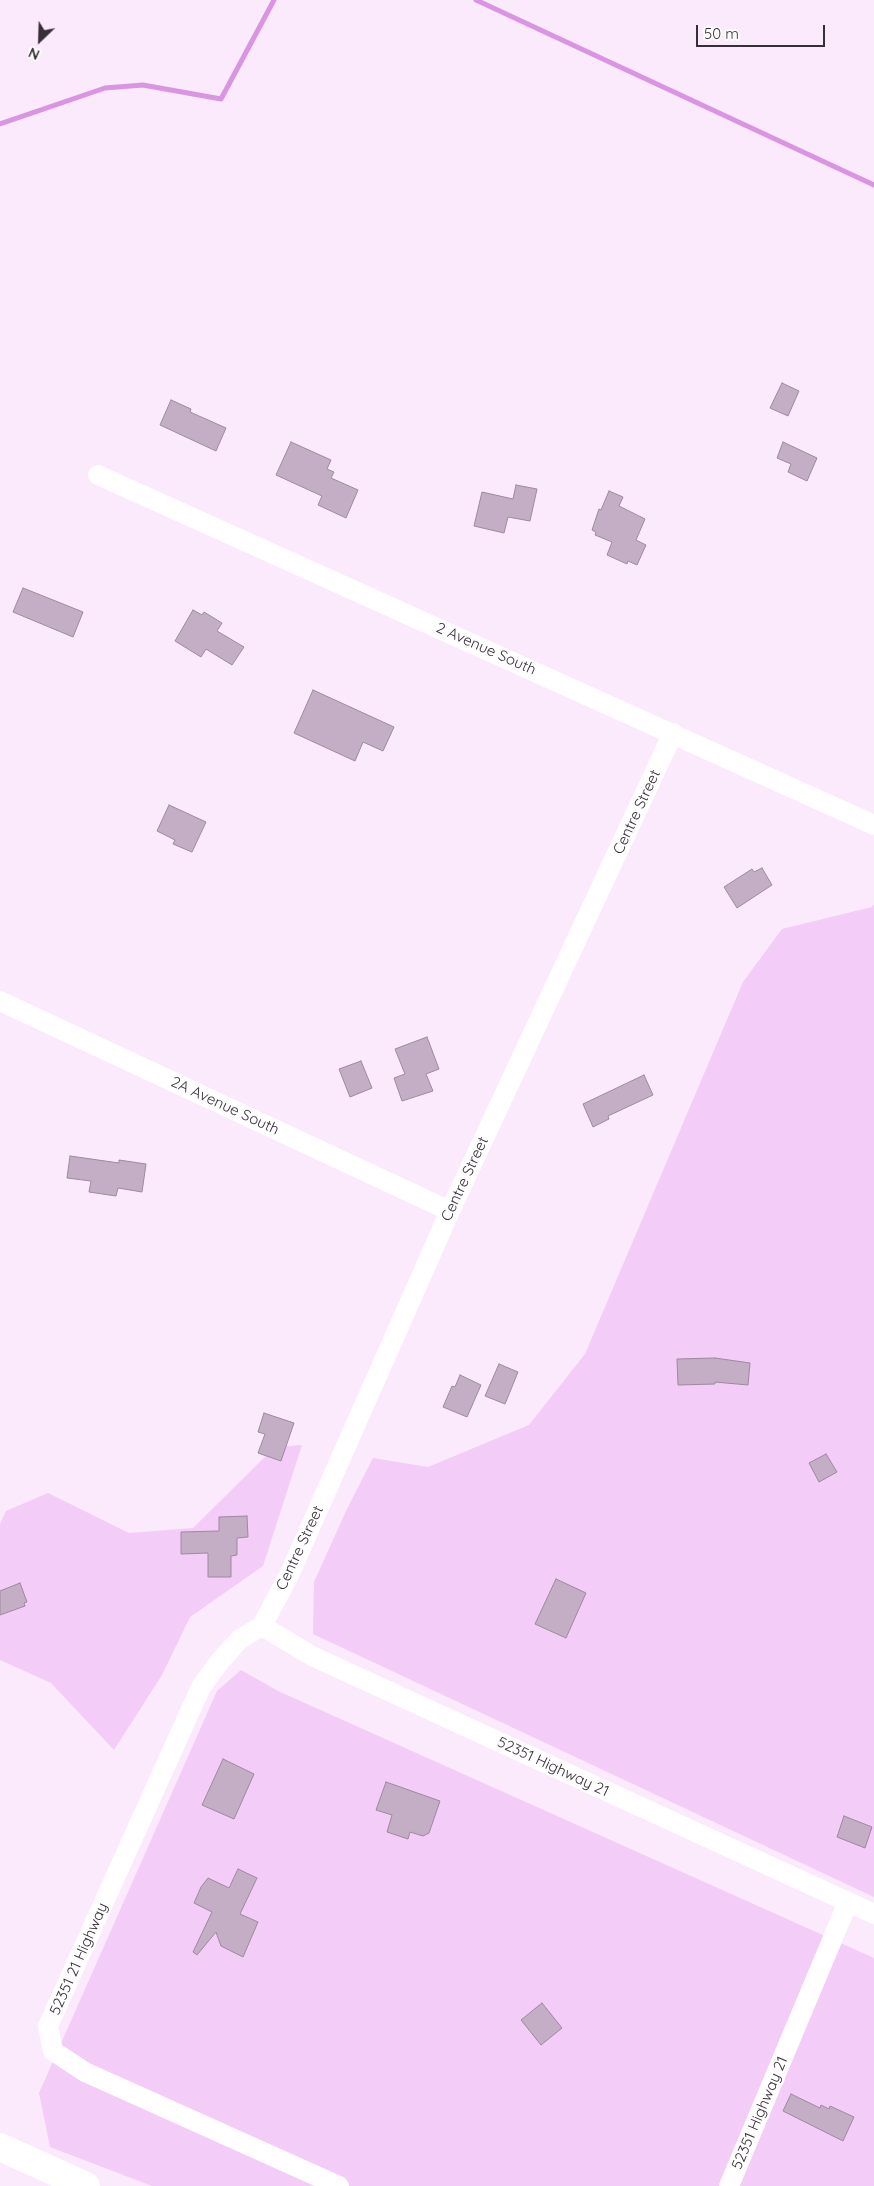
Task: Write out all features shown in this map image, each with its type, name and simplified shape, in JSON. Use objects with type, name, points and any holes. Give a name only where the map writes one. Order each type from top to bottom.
[{"type":"main road","points":[[0,2147],[86,2186]]},
{"type":"street","name":"2 Avenue South","points":[[98,475],[874,824]]},
{"type":"street","name":"Centre Street","points":[[262,1626],[290,1573],[450,1211],[673,734]]},
{"type":"street","name":"2A Avenue South","points":[[0,1001],[450,1211]]},
{"type":"street","name":"52351 Highway 21","points":[[262,1626],[312,1656],[874,1914]]},
{"type":"street","name":"52351 21 Highway","points":[[262,1626],[240,1639],[220,1661],[201,1687],[48,2026],[53,2051],[85,2072],[339,2186]]},
{"type":"street","name":"52351 Highway 21","points":[[729,2186],[848,1902]]},
{"type":"shaded area","points":[[874,904],[874,1897],[313,1634],[314,1582],[346,1511],[373,1458],[428,1467],[529,1425],[585,1354],[743,982],[782,929],[872,907]]},
{"type":"shaded area","points":[[302,1445],[263,1566],[190,1617],[162,1675],[114,1750],[51,1683],[0,1660],[0,1524],[6,1511],[48,1493],[129,1533],[193,1528],[275,1447]]},
{"type":"shaded area","points":[[241,1670],[278,1691],[874,1958],[874,2186],[152,2186],[50,2147],[39,2093],[217,1691]]},
{"type":"building","points":[[782,383],[799,391],[788,416],[770,408]]},
{"type":"building","points":[[171,400],[191,409],[190,412],[226,428],[216,451],[160,425]]},
{"type":"building","points":[[291,442],[331,460],[327,469],[334,472],[331,478],[358,490],[346,518],[318,505],[322,496],[276,475]]},
{"type":"building","points":[[783,442],[817,458],[807,481],[788,472],[791,464],[777,458]]},
{"type":"building","points":[[516,485],[537,489],[530,521],[508,517],[504,533],[474,526],[482,492],[513,499]]},
{"type":"building","points":[[609,491],[623,497],[619,506],[645,519],[636,540],[646,545],[637,565],[628,561],[627,564],[607,555],[612,542],[595,535],[596,532],[592,530],[599,509],[601,510]]},
{"type":"building","points":[[23,588],[83,612],[73,637],[13,612]]},
{"type":"building","points":[[193,610],[202,615],[204,612],[222,623],[217,631],[244,647],[232,665],[206,649],[201,657],[175,641]]},
{"type":"building","points":[[313,690],[394,727],[383,751],[363,742],[355,761],[294,733]]},
{"type":"building","points":[[169,805],[206,822],[192,852],[173,844],[175,840],[157,831]]},
{"type":"building","points":[[762,868],[772,885],[737,908],[724,887],[752,869],[754,872]]},
{"type":"building","points":[[427,1037],[439,1069],[426,1074],[433,1091],[402,1101],[394,1078],[405,1074],[395,1049]]},
{"type":"building","points":[[361,1061],[372,1088],[350,1097],[339,1069]]},
{"type":"building","points":[[644,1075],[653,1095],[608,1116],[609,1119],[593,1127],[583,1104]]},
{"type":"building","points":[[70,1156],[119,1163],[119,1160],[146,1164],[142,1192],[118,1188],[116,1196],[89,1192],[91,1181],[67,1178]]},
{"type":"building","points":[[715,1358],[750,1363],[748,1385],[715,1382],[715,1384],[678,1385],[677,1359]]},
{"type":"building","points":[[499,1364],[518,1372],[505,1404],[485,1396]]},
{"type":"building","points":[[460,1375],[481,1385],[467,1417],[443,1407],[452,1386],[455,1387]]},
{"type":"building","points":[[264,1413],[294,1423],[281,1461],[258,1453],[265,1434],[258,1432]]},
{"type":"building","points":[[826,1454],[837,1472],[819,1482],[809,1463]]},
{"type":"building","points":[[247,1516],[248,1537],[237,1538],[237,1555],[231,1556],[231,1577],[208,1577],[208,1553],[181,1554],[181,1532],[219,1531],[219,1517]]},
{"type":"building","points":[[556,1579],[586,1593],[566,1638],[535,1624]]},
{"type":"building","points":[[20,1583],[27,1602],[24,1603],[25,1606],[0,1615],[0,1591]]},
{"type":"building","points":[[223,1759],[254,1774],[234,1819],[202,1805]]},
{"type":"building","points":[[386,1782],[440,1801],[429,1833],[423,1836],[410,1832],[408,1839],[387,1832],[392,1815],[376,1810]]},
{"type":"building","points":[[844,1816],[872,1827],[865,1848],[837,1837]]},
{"type":"building","points":[[238,1869],[257,1878],[240,1914],[258,1922],[243,1957],[221,1946],[216,1932],[197,1955],[193,1952],[212,1912],[194,1903],[201,1887],[208,1878],[229,1888]]},
{"type":"building","points":[[542,2003],[562,2028],[541,2045],[521,2020]]},
{"type":"building","points":[[791,2094],[820,2108],[821,2105],[829,2109],[830,2106],[854,2117],[843,2141],[783,2111]]},
{"type":"waterway","points":[[0,124],[105,88],[143,85],[221,99],[274,0]]},
{"type":"waterway","points":[[476,0],[874,185]]}]
